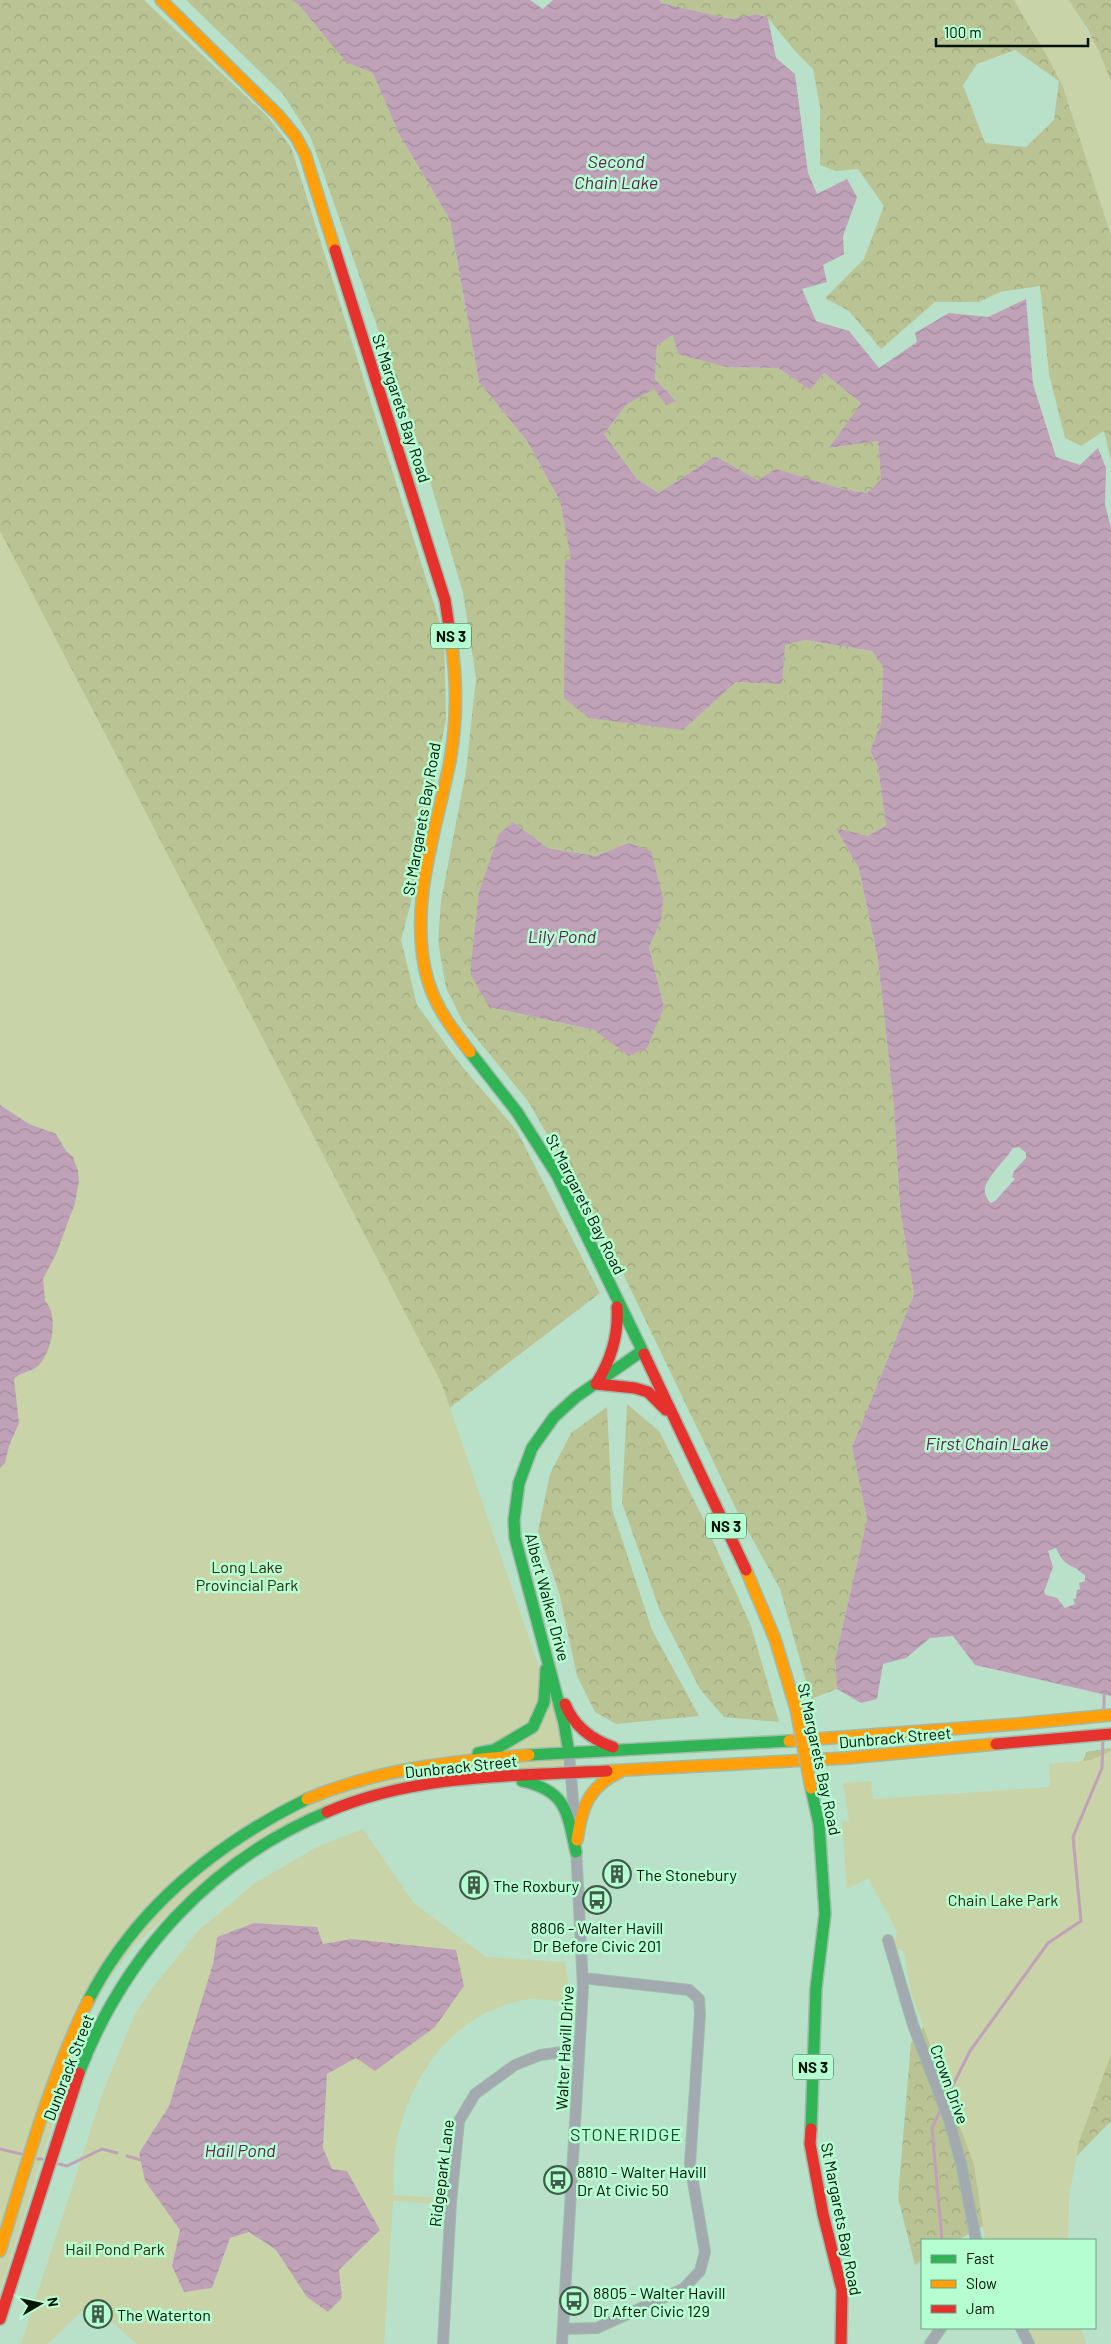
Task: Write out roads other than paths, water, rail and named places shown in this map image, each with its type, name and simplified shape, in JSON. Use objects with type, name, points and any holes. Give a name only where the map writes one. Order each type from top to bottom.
[{"type":"main road","name":"St Margarets Bay Road","points":[[161,0],[279,116],[296,137],[305,154],[445,600],[451,630],[455,673],[455,716],[450,760],[431,842],[422,900],[421,938],[425,973],[434,998],[446,1022],[517,1112],[557,1175],[613,1295],[673,1415],[762,1604],[776,1639],[796,1709],[819,1824],[824,1914],[816,1988],[810,2144],[824,2222],[842,2290],[841,2344]]},
{"type":"main road","points":[[613,1295],[618,1316],[615,1345],[596,1384],[635,1388],[648,1392],[657,1403],[673,1415]]},
{"type":"main road","name":"Albert Walker Drive","points":[[569,1753],[564,1723],[516,1538],[514,1518],[516,1493],[529,1454],[546,1426],[569,1403],[642,1351]]},
{"type":"main road","points":[[547,1656],[573,1721],[582,1731],[596,1741],[622,1748]]},
{"type":"main road","points":[[450,1763],[494,1750],[533,1728],[544,1702],[547,1656]]},
{"type":"main road","name":"Dunbrack Street","points":[[0,2251],[49,2096],[77,2023],[108,1968],[132,1935],[158,1905],[216,1853],[247,1831],[281,1812],[334,1788],[370,1777],[407,1769],[450,1763],[622,1748],[764,1743],[1111,1715]]},
{"type":"main road","name":"Dunbrack Street","points":[[0,2319],[77,2077],[100,2023],[130,1972],[173,1918],[208,1884],[255,1849],[325,1812],[390,1790],[449,1780],[630,1768],[847,1758],[1111,1734]]},
{"type":"main road","points":[[576,1852],[580,1815],[590,1794],[612,1775],[630,1768]]},
{"type":"main road","points":[[496,1778],[532,1783],[546,1787],[553,1792],[561,1801],[567,1815],[576,1852]]},
{"type":"street","name":"Walter Havill Drive","points":[[562,2344],[583,1978],[572,1773],[569,1753]]},
{"type":"street","name":"Crown Drive","points":[[888,1940],[912,2024],[948,2117],[961,2163],[976,2239]]},
{"type":"street","points":[[563,2329],[597,2328],[683,2289],[700,2271],[705,2252],[690,2164],[700,2014],[699,1999],[689,1990],[583,1978]]},
{"type":"street","name":"Ridgepark Lane","points":[[443,2344],[451,2202],[459,2122],[474,2094],[514,2065],[540,2055],[578,2050]]},
{"type":"street","points":[[930,2344],[940,2329]]},
{"type":"street","points":[[1022,2329],[1029,2344]]},
{"type":"water","points":[[291,0],[530,0],[543,9],[553,0],[660,0],[661,3],[731,19],[757,14],[768,18],[776,58],[795,74],[808,173],[817,194],[847,179],[857,197],[843,236],[844,254],[823,265],[827,282],[802,289],[816,321],[849,331],[879,368],[917,342],[915,333],[949,313],[988,317],[1026,299],[1033,384],[1056,457],[1080,465],[1098,448],[1106,468],[1105,504],[1111,528],[1111,1696],[975,1665],[953,1636],[930,1638],[906,1658],[883,1664],[877,1699],[861,1703],[837,1689],[835,1660],[867,1519],[852,1447],[914,1294],[900,1209],[894,1106],[878,960],[859,869],[836,828],[868,836],[886,825],[878,767],[870,751],[881,723],[883,667],[872,651],[805,640],[785,645],[782,684],[736,682],[683,730],[589,718],[564,698],[565,561],[571,558],[560,501],[527,441],[479,382],[450,220],[399,134],[373,73],[346,62],[299,5]],"holes":[[[673,335],[678,354],[726,367],[778,368],[810,390],[824,373],[861,403],[829,448],[878,441],[881,480],[867,493],[839,488],[776,469],[758,480],[715,456],[659,493],[637,479],[604,434],[626,405],[654,389],[666,405],[676,401],[655,379],[657,345]],[[1019,1147],[1026,1153],[1026,1158],[1014,1171],[1012,1177],[1015,1179],[995,1201],[990,1203],[985,1193],[987,1182],[1013,1148]],[[1056,1548],[1065,1562],[1085,1575],[1085,1581],[1079,1583],[1080,1589],[1077,1590],[1076,1598],[1073,1599],[1075,1604],[1065,1608],[1057,1598],[1046,1595],[1044,1592],[1053,1567],[1048,1551]]]},
{"type":"water","name":"Lily Pond","points":[[513,822],[548,848],[596,856],[628,843],[651,851],[663,898],[661,921],[649,947],[664,1007],[647,1048],[629,1056],[594,1030],[489,1007],[470,973],[479,892],[499,834]]},
{"type":"water","points":[[0,1105],[29,1124],[56,1134],[66,1151],[73,1157],[79,1181],[75,1203],[56,1254],[43,1279],[45,1301],[52,1315],[53,1324],[50,1343],[43,1360],[38,1366],[14,1379],[19,1423],[9,1446],[5,1463],[0,1468]]},
{"type":"water","name":"Hail Pond","points":[[254,1923],[317,1927],[323,1944],[351,1939],[456,1950],[464,1986],[435,2027],[375,2071],[356,2058],[327,2074],[323,2148],[332,2169],[347,2171],[380,2230],[339,2270],[342,2298],[328,2312],[307,2297],[276,2250],[249,2232],[230,2238],[212,2288],[184,2292],[172,2266],[180,2230],[145,2181],[139,2153],[169,2106],[213,1964],[217,1937]]},
{"type":"waterway","points":[[1104,1694],[1104,1711]]},
{"type":"waterway","points":[[945,2101],[970,2051],[1048,1943],[1081,1921],[1073,1837],[1102,1768],[1103,1739]]},
{"type":"waterway","points":[[941,2109],[932,2128],[942,2239]]},
{"type":"waterway","points":[[0,2149],[21,2154]]},
{"type":"waterway","points":[[59,2164],[67,2166],[102,2149],[117,2153]]},
{"type":"waterway","points":[[127,2156],[141,2160]]},
{"type":"place","name":"The Stonebury","points":[[617,1874]]},
{"type":"place","name":"The Roxbury","points":[[474,1885]]},
{"type":"place","name":"8806 - Walter Havill Dr Before Civic 201","points":[[597,1900]]},
{"type":"place","name":"8810 - Walter Havill Dr At Civic 50","points":[[558,2180]]},
{"type":"place","name":"8805 - Walter Havill Dr After Civic 129","points":[[574,2301]]},
{"type":"place","name":"The Waterton","points":[[98,2314]]},
{"type":"district","name":"STONERIDGE","points":[[626,2134]]},
{"type":"water label","name":"Second Chain Lake","points":[[616,171]]},
{"type":"water label","name":"First Chain Lake","points":[[987,1443]]},
{"type":"park label","name":"Long Lake Provincial Park","points":[[247,1575]]},
{"type":"park label","name":"Chain Lake Park","points":[[1003,1899]]},
{"type":"park label","name":"Hail Pond Park","points":[[115,2248]]}]
